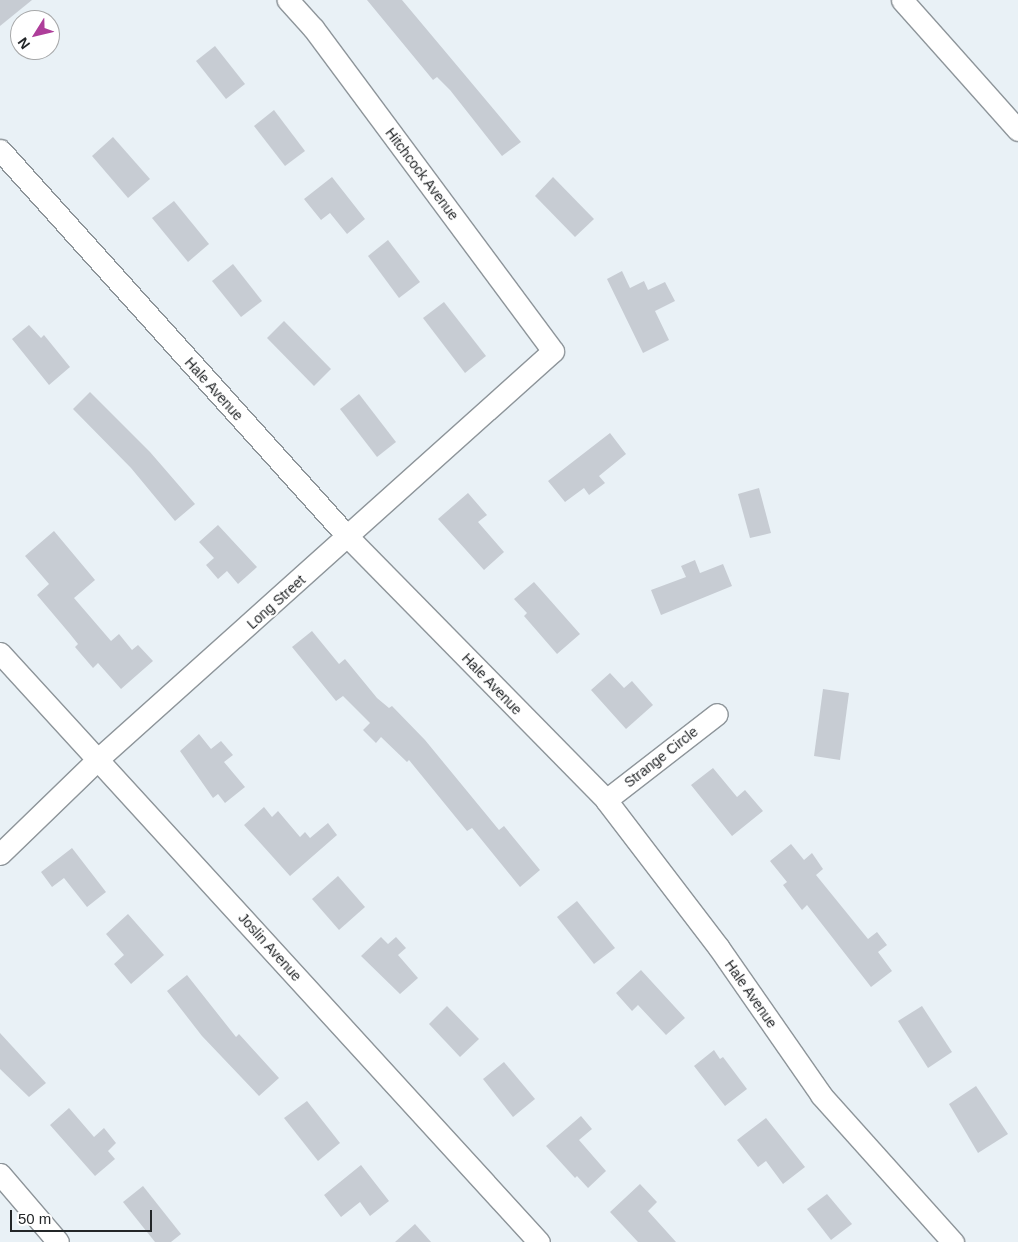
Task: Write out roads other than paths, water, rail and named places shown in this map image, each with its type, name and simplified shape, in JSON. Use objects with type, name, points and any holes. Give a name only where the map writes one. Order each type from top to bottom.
[{"type":"street","name":"Hitchcock Avenue","points":[[288,0],[313,28],[553,351]]},
{"type":"street","points":[[902,0],[1018,130]]},
{"type":"street","name":"Hale Avenue","points":[[0,150],[348,537],[606,800],[719,948],[821,1095],[953,1242]]},
{"type":"street","name":"Long Street","points":[[0,854],[98,759],[348,537],[553,351]]},
{"type":"street","name":"Joslin Avenue","points":[[0,653],[540,1242]]},
{"type":"street","name":"Strange Circle","points":[[606,800],[717,714]]},
{"type":"street","points":[[0,1174],[58,1242]]}]
